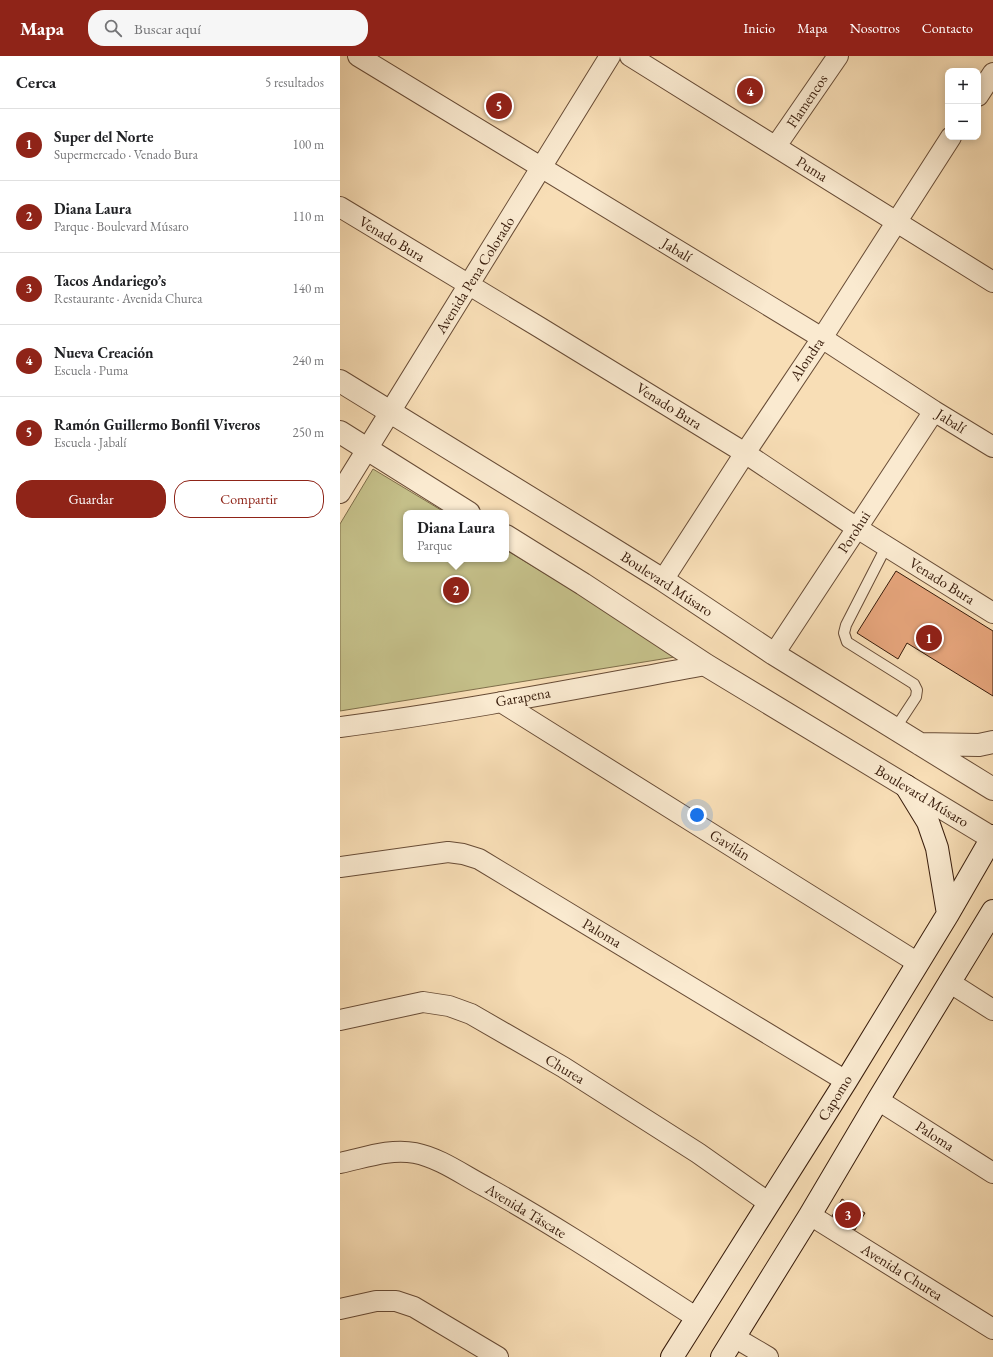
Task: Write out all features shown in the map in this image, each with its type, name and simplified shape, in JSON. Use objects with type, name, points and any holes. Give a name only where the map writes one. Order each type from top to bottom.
[{"type":"street","name":"Jabalí","points":[[358,56],[822,338],[934,411],[993,447]]},
{"type":"street","name":"Avenida Pena Colorado","points":[[340,493],[366,448],[469,286],[610,56]]},
{"type":"street","name":"Puma","points":[[630,56],[993,282]]},
{"type":"street","name":"Flamencos","points":[[776,146],[838,56]]},
{"type":"street","points":[[981,92],[993,74]]},
{"type":"street","name":"Alondra","points":[[663,580],[745,453],[822,338],[949,140]]},
{"type":"street","name":"Venado Bura","points":[[340,207],[469,286],[540,327],[745,453],[886,547],[993,613]]},
{"type":"street","name":"Boulevard Músaro","points":[[340,381],[663,580],[774,654],[895,730],[993,789]]},
{"type":"street","name":"Porohui","points":[[774,654],[934,411]]},
{"type":"street","points":[[340,432],[464,510]]},
{"type":"street","name":"Boulevard Músaro","points":[[509,538],[583,584],[706,665],[993,838]]},
{"type":"street","name":"Garapena","points":[[340,727],[501,702],[706,665]]},
{"type":"street","name":"Gavilán","points":[[501,702],[918,963]]},
{"type":"street","points":[[920,744],[979,745],[993,742]]},
{"type":"street","points":[[906,786],[928,822],[937,848],[948,914]]},
{"type":"street","name":"Capomo","points":[[672,1357],[846,1081],[993,838]]},
{"type":"street","name":"Paloma","points":[[340,867],[448,852],[463,854],[479,859],[846,1081]]},
{"type":"street","points":[[722,1357],[810,1215],[966,953],[993,911]]},
{"type":"street","points":[[966,953],[993,936]]},
{"type":"street","points":[[949,982],[993,1010]]},
{"type":"street","name":"Churea","points":[[340,1020],[422,1002],[450,1006],[471,1014],[563,1067],[698,1153],[769,1203]]},
{"type":"street","name":"Paloma","points":[[878,1100],[993,1173]]},
{"type":"street","name":"Avenida Táscate","points":[[340,1163],[391,1152],[414,1153],[434,1158],[501,1196],[697,1318]]},
{"type":"street","name":"Avenida Churea","points":[[810,1215],[993,1330]]},
{"type":"street","points":[[340,1309],[376,1300],[396,1301],[414,1307],[498,1357]]},
{"type":"street","points":[[734,1337],[768,1357]]},
{"type":"lane","points":[[886,547],[846,625],[844,633],[846,642],[914,684],[917,690],[916,697],[895,730]]},
{"type":"shaded area","points":[[373,469],[441,510],[403,510],[403,562],[509,562],[509,552],[681,656],[340,711],[340,524]]},
{"type":"building","points":[[896,571],[993,631],[993,696],[907,643],[898,659],[857,633]]},
{"type":"building","points":[[842,1199],[865,1213],[855,1230],[832,1216]]},
{"type":"place","name":"Nueva Creación","points":[[750,91]]},
{"type":"place","name":"Ramón Guillermo Bonfil Viveros","points":[[499,106]]},
{"type":"place","name":"Diana Laura","points":[[456,590]]},
{"type":"place","name":"Super del Norte","points":[[929,638]]},
{"type":"place","name":"Tacos Andariego’s","points":[[848,1215]]}]
